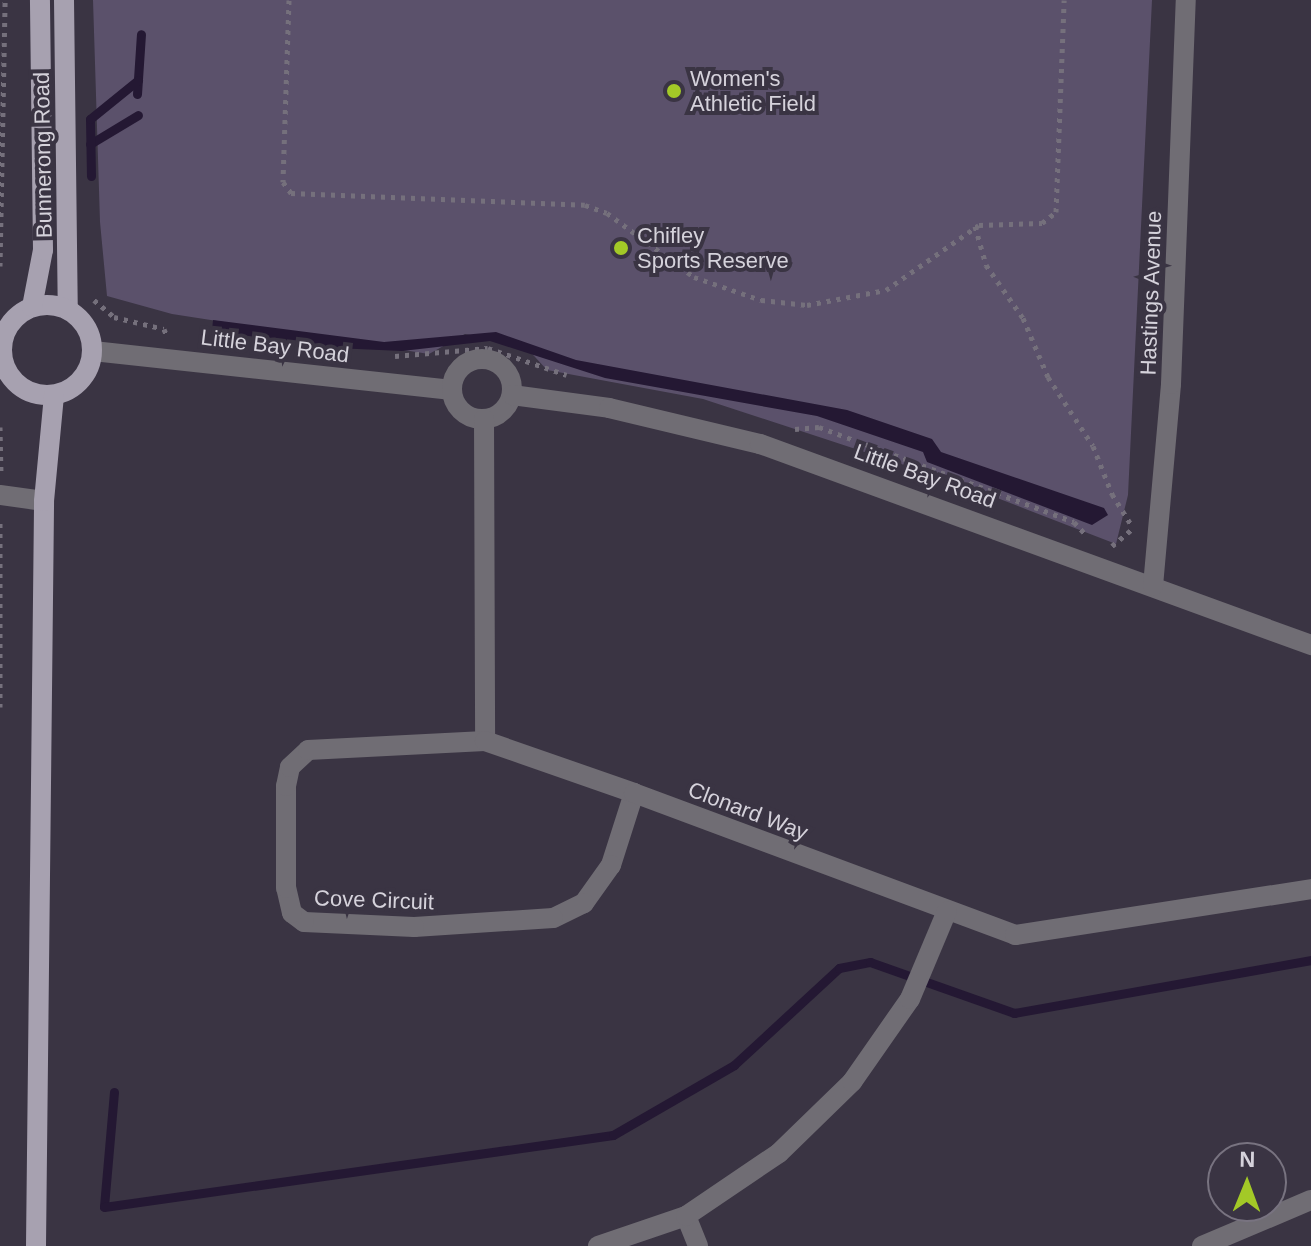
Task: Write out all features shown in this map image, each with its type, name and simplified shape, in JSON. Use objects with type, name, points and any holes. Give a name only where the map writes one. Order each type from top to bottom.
[{"type":"main road","name":"Bunnerong Road","points":[[32,307],[43,250],[40,0]]},
{"type":"main road","name":"Bunnerong Road","points":[[64,0],[68,309]]},
{"type":"main road","points":[[32,307],[68,309],[86,326],[93,351],[85,375],[54,395],[25,390],[13,381],[2,354],[9,325],[32,307]]},
{"type":"main road","points":[[36,1246],[44,501],[54,395]]},
{"type":"street","name":"Hastings Avenue","points":[[1153,586],[1171,384],[1186,0]]},
{"type":"street","name":"Little Bay Road","points":[[93,351],[452,390]]},
{"type":"street","points":[[480,358],[505,369],[512,395],[502,411],[484,419],[459,408],[452,390],[457,372],[480,358]]},
{"type":"street","name":"Little Bay Road","points":[[512,395],[609,408],[760,444],[1311,645]]},
{"type":"street","points":[[484,419],[485,741]]},
{"type":"street","points":[[0,495],[44,501]]},
{"type":"street","name":"Clonard Way","points":[[485,741],[1015,935],[1034,935],[1311,889]]},
{"type":"street","name":"Cove Circuit","points":[[485,741],[308,750],[290,767],[286,786],[286,888],[292,913],[304,922],[414,927],[553,918],[584,903],[611,865],[634,793]]},
{"type":"street","points":[[598,1246],[686,1216],[779,1153],[842,1093],[910,999],[947,911]]},
{"type":"street","points":[[1202,1246],[1311,1200]]},
{"type":"street","points":[[686,1216],[698,1246]]},
{"type":"path","points":[[0,266],[4,248],[5,0]]},
{"type":"path","points":[[289,0],[283,182],[291,193],[585,205],[607,213],[694,277],[789,304],[840,302],[886,290],[936,259],[975,226],[1007,220],[1042,223],[1056,212],[1064,0]]},
{"type":"path","points":[[975,226],[986,265],[1023,318],[1048,377],[1093,446],[1112,494],[1133,527]]},
{"type":"path","points":[[87,291],[122,320],[180,335]]},
{"type":"path","points":[[390,356],[493,349],[579,378]]},
{"type":"path","points":[[0,427],[0,707]]},
{"type":"path","points":[[789,429],[819,427],[1074,522],[1090,540]]},
{"type":"path","points":[[1100,544],[1116,545],[1137,518]]},
{"type":"shaded area","name":"Chifley Sports Reserve","points":[[93,0],[1152,0],[1128,495],[1116,544],[953,481],[703,399],[547,370],[524,345],[465,334],[429,354],[172,314],[107,296],[100,222]]},
{"type":"shaded area","points":[[213,320],[384,342],[496,332],[576,360],[847,410],[932,439],[941,452],[1104,508],[1108,515],[1092,525],[927,462],[923,452],[817,416],[605,378],[490,341],[402,351],[335,348],[212,331]]},
{"type":"waterway","points":[[137,94],[141,34]]},
{"type":"waterway","points":[[91,176],[90,119],[138,80]]},
{"type":"waterway","points":[[90,144],[138,115]]},
{"type":"waterway","points":[[114,1092],[104,1207],[613,1135],[734,1065],[839,968],[870,962],[1014,1013],[1311,960]]},
{"type":"place","name":"Women's Athletic Field","points":[[674,91]]},
{"type":"place","name":"Chifley Sports Reserve","points":[[621,248]]}]
